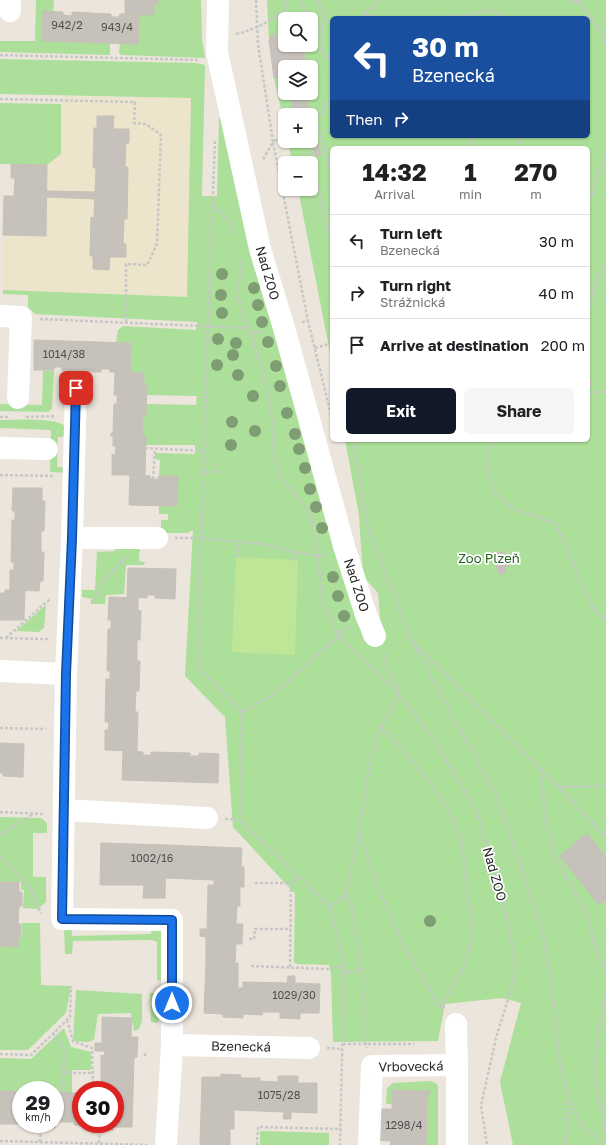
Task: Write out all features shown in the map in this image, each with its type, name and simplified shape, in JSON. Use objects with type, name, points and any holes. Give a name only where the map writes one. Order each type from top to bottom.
[{"type":"street","name":"Nad ZOO","points":[[218,0],[218,50],[260,249],[284,328],[344,546],[366,615],[375,636]]},
{"type":"street","points":[[0,316],[21,317],[19,411]]},
{"type":"street","points":[[76,388],[72,538],[66,674],[64,810],[53,919],[172,920],[172,1045],[166,1145]]},
{"type":"street","points":[[0,448],[47,449]]},
{"type":"street","points":[[72,538],[148,538]]},
{"type":"street","points":[[0,671],[66,674]]},
{"type":"street","points":[[64,810],[207,818]]},
{"type":"street","name":"Vrbovecká","points":[[449,1019],[457,1065],[457,1145]]},
{"type":"street","name":"Bzenecká","points":[[172,1045],[310,1048]]},
{"type":"street","name":"Vrbovecká","points":[[369,1145],[372,1066],[457,1065]]},
{"type":"path","points":[[256,0],[258,44],[274,142],[308,321]]},
{"type":"path","points":[[283,12],[287,0]]},
{"type":"path","points":[[302,0],[304,12]]},
{"type":"path","points":[[317,0],[323,12],[324,20],[320,33],[321,51],[330,59]]},
{"type":"path","points":[[364,16],[365,13],[380,0]]},
{"type":"path","points":[[570,0],[579,2],[590,16]]},
{"type":"path","points":[[461,16],[492,10],[503,16]]},
{"type":"path","points":[[365,13],[373,16]]},
{"type":"path","points":[[0,55],[218,50],[250,31],[268,23],[278,16]]},
{"type":"path","points":[[590,16],[601,31],[606,45]]},
{"type":"path","points":[[318,27],[322,28]]},
{"type":"path","points":[[0,99],[135,102],[134,123],[146,124],[161,135],[157,244],[147,265],[126,264],[126,323]]},
{"type":"path","points":[[318,118],[330,100]]},
{"type":"path","points":[[318,128],[330,168]]},
{"type":"path","points":[[215,137],[199,597],[199,668],[242,712],[240,820],[330,907],[344,966],[340,1145]]},
{"type":"path","points":[[468,138],[476,146]]},
{"type":"path","points":[[246,186],[274,142],[278,139]]},
{"type":"path","points":[[309,148],[330,237]]},
{"type":"path","points":[[590,198],[606,154]]},
{"type":"path","points":[[212,206],[225,215],[238,244]]},
{"type":"path","points":[[242,259],[239,298],[240,306],[262,367],[273,425],[272,449],[276,467],[286,484],[309,512],[313,523],[323,598],[327,612],[339,636],[399,694],[381,727],[370,762],[360,834],[345,895],[330,907]]},
{"type":"path","points":[[590,304],[596,282],[606,264]]},
{"type":"path","points":[[20,338],[29,338],[32,319],[248,328]]},
{"type":"path","points":[[315,348],[330,344]]},
{"type":"path","points":[[590,394],[606,392]]},
{"type":"path","points":[[0,417],[19,411],[76,416]]},
{"type":"path","points":[[354,442],[365,518],[411,640],[496,795],[528,886],[544,939],[552,986],[559,1058],[568,1100],[565,1145]]},
{"type":"path","points":[[492,442],[486,462],[493,491],[511,508],[555,523],[593,608],[606,620]]},
{"type":"path","points":[[145,448],[204,451]]},
{"type":"path","points":[[153,479],[155,448]]},
{"type":"path","points":[[204,472],[218,472],[217,461]]},
{"type":"path","points":[[0,475],[74,477]]},
{"type":"path","points":[[91,602],[99,594],[102,583],[137,546],[148,538],[201,538],[262,544],[318,558],[344,546]]},
{"type":"path","points":[[238,542],[238,557]]},
{"type":"path","points":[[294,560],[295,552]]},
{"type":"path","points":[[6,638],[50,599],[50,605]]},
{"type":"path","points":[[242,712],[273,695],[352,623],[366,615]]},
{"type":"path","points":[[0,638],[49,639],[49,632]]},
{"type":"path","name":"Nad ZOO","points":[[375,636],[389,666],[399,694],[433,740],[477,811],[503,899],[517,970],[496,1038],[481,1106],[487,1145]]},
{"type":"path","points":[[411,640],[606,837]]},
{"type":"path","points":[[381,727],[410,756],[451,816],[459,836],[472,922],[471,939],[466,960],[441,1007]]},
{"type":"path","points":[[0,728],[65,730]]},
{"type":"path","points":[[542,771],[544,809],[554,854],[587,915],[596,949],[606,971]]},
{"type":"path","points":[[558,787],[599,786],[606,784]]},
{"type":"path","points":[[0,812],[44,814],[64,810]]},
{"type":"path","points":[[0,835],[29,818],[32,814]]},
{"type":"path","points":[[360,834],[379,890],[402,943],[449,1019]]},
{"type":"path","points":[[0,857],[17,873],[53,919]]},
{"type":"path","points":[[255,883],[291,883],[300,878]]},
{"type":"path","points":[[290,967],[291,883]]},
{"type":"path","points":[[345,895],[351,904],[362,970],[366,1044],[372,1066]]},
{"type":"path","points":[[249,939],[254,939],[255,929],[291,929]]},
{"type":"path","points":[[251,966],[328,969],[344,966]]},
{"type":"path","points":[[344,972],[362,970]]},
{"type":"path","points":[[0,1054],[31,1055],[54,1033],[70,1017],[71,986]]},
{"type":"path","points":[[606,991],[594,1069],[606,1136]]},
{"type":"path","points":[[67,1020],[74,1041],[92,1048],[93,1081]]},
{"type":"path","points":[[54,1033],[64,1048],[63,1081]]},
{"type":"path","points":[[343,1044],[419,1044]]},
{"type":"path","points":[[145,1056],[146,1051]]},
{"type":"path","points":[[63,1073],[93,1073]]},
{"type":"path","points":[[568,1100],[582,1126],[606,1144]]},
{"type":"path","points":[[257,1145],[258,1127],[340,1129]]},
{"type":"path","points":[[40,1142],[41,1133]]},
{"type":"path","points":[[99,1143],[100,1133]]},
{"type":"path","points":[[0,1140],[151,1145]]},
{"type":"shaded area","points":[[61,96],[191,98],[187,297],[3,290],[4,196],[14,196],[14,178],[61,154]]},
{"type":"green space","points":[[36,0],[54,0],[53,12],[42,41],[110,43],[110,55],[0,52],[0,41],[35,41]]},
{"type":"green space","points":[[158,0],[201,0],[202,39],[205,58],[121,55],[119,53],[120,43],[138,44],[139,14],[154,15],[154,5],[158,5]]},
{"type":"green space","name":"Zoo Plzeň","points":[[267,0],[606,0],[606,1145],[513,1145],[500,1082],[521,1003],[502,998],[445,1004],[438,1041],[333,1042],[331,974],[329,965],[297,964],[294,962],[295,894],[233,827],[225,717],[185,676],[193,530],[187,533],[164,533],[161,529],[161,520],[168,520],[168,514],[159,514],[159,506],[177,506],[178,477],[159,476],[160,460],[155,459],[155,453],[195,454],[195,445],[145,445],[142,436],[143,415],[146,415],[147,404],[196,405],[197,396],[147,395],[147,386],[144,385],[144,373],[130,372],[131,343],[116,342],[118,330],[123,326],[196,330],[197,322],[35,314],[28,307],[28,295],[3,294],[3,290],[187,297],[191,98],[0,94],[0,59],[196,63],[205,65],[202,196],[217,196],[219,118],[221,118],[302,434],[364,641],[381,630],[378,593],[363,576],[359,515],[345,442],[590,442],[590,146],[330,146],[330,353],[299,196],[318,196],[318,156],[291,156],[289,148],[318,148],[318,108],[281,108],[279,100],[318,100],[318,60],[278,60],[278,95],[269,40]]},
{"type":"green space","points":[[0,103],[61,104],[61,154],[47,165],[0,164]]},
{"type":"green space","points":[[43,371],[54,371],[52,409],[48,412],[0,411],[0,404],[42,405]]},
{"type":"green space","points":[[0,420],[44,420],[60,423],[65,426],[71,436],[58,437],[57,467],[71,468],[70,473],[50,472],[51,430],[0,428]]},
{"type":"green space","points":[[115,541],[140,544],[139,561],[145,562],[144,565],[126,565],[124,594],[106,595],[105,604],[91,604],[93,599],[82,597],[82,590],[95,590],[97,552],[115,551]]},
{"type":"green space","points":[[236,557],[298,560],[295,655],[232,652]]},
{"type":"green space","points":[[46,605],[44,628],[39,632],[16,631]]},
{"type":"green space","points":[[0,817],[41,818],[47,823],[47,833],[33,833],[33,877],[46,877],[46,902],[38,909],[23,908],[24,890],[21,890],[21,882],[0,882]]},
{"type":"green space","points":[[22,923],[40,923],[41,985],[71,986],[66,1013],[28,1050],[0,1050],[0,946],[17,947],[19,938],[22,937]]},
{"type":"green space","points":[[71,924],[72,936],[151,934],[152,924],[161,927],[161,981],[157,980],[157,942],[152,940],[73,941],[72,954],[65,954],[64,926]]},
{"type":"green space","points":[[76,990],[142,994],[142,1021],[139,1029],[134,1031],[131,1013],[98,1014],[94,1040],[88,1042],[73,1041]]},
{"type":"green space","points":[[150,993],[161,993],[158,1023],[151,1022]]},
{"type":"green space","points":[[64,1028],[71,1047],[91,1052],[91,1070],[72,1070],[72,1093],[64,1093],[64,1081],[12,1081],[12,1091],[0,1091],[0,1058],[31,1059]]},
{"type":"green space","points":[[431,1081],[437,1084],[438,1087],[438,1145],[426,1145],[427,1098],[430,1091],[393,1090],[392,1104],[386,1104],[387,1088],[393,1083]]},
{"type":"green space","points":[[260,1131],[329,1133],[329,1145],[260,1145]]},
{"type":"building","points":[[125,0],[158,0],[158,5],[154,5],[154,15],[125,14]]},
{"type":"building","points":[[43,11],[63,12],[63,15],[72,16],[72,12],[111,14],[111,17],[119,17],[120,14],[139,14],[138,44],[42,41]]},
{"type":"building","points":[[273,34],[278,37],[278,52],[304,52],[305,60],[278,60],[278,77],[274,78],[269,40]]},
{"type":"building","points":[[292,100],[307,100],[308,108],[293,108]]},
{"type":"building","points":[[97,116],[114,116],[113,129],[129,129],[129,143],[126,143],[125,167],[128,167],[127,219],[124,219],[123,243],[126,244],[126,257],[110,257],[109,270],[93,269],[93,256],[90,256],[91,217],[94,218],[96,168],[93,168],[94,128],[97,128]]},
{"type":"building","points":[[318,142],[321,155],[315,156],[313,148],[318,148]]},
{"type":"building","points":[[11,164],[47,165],[46,236],[3,235],[4,196],[14,196],[15,178],[11,178]]},
{"type":"building","points":[[47,191],[95,192],[95,199],[47,197]]},
{"type":"building","points":[[34,340],[131,343],[130,372],[110,372],[110,369],[101,369],[101,372],[62,371],[62,367],[54,367],[54,370],[34,370]]},
{"type":"building","points":[[115,372],[144,373],[144,385],[147,386],[146,415],[143,415],[142,436],[146,436],[145,475],[112,475],[112,454],[115,455],[116,446],[113,446],[113,436],[111,436],[111,433],[113,433],[114,404],[117,404],[117,395],[114,395]]},
{"type":"building","points":[[130,475],[150,476],[150,479],[158,479],[159,476],[178,476],[177,506],[129,505]]},
{"type":"building","points":[[13,488],[42,488],[42,501],[45,501],[44,531],[41,531],[41,552],[44,552],[43,581],[40,581],[39,591],[10,590],[10,570],[14,570],[14,562],[11,562],[12,520],[15,520],[15,511],[12,511]]},
{"type":"building","points":[[504,551],[510,566],[505,567],[506,572],[499,575],[496,566],[498,565],[494,554]]},
{"type":"building","points":[[128,568],[176,569],[175,599],[155,598],[155,595],[147,595],[147,598],[127,597]]},
{"type":"building","points":[[5,590],[25,590],[24,620],[0,620],[0,593],[5,593]]},
{"type":"building","points":[[109,597],[138,598],[138,610],[141,611],[140,640],[137,640],[137,661],[140,661],[139,691],[136,691],[135,712],[138,712],[137,751],[105,750],[105,730],[108,730],[109,722],[105,722],[106,679],[110,679],[110,671],[107,671],[108,629],[111,629],[111,620],[108,620]]},
{"type":"building","points":[[0,743],[24,744],[23,777],[3,776],[3,773],[0,773]]},
{"type":"building","points":[[123,751],[143,752],[143,755],[151,755],[151,752],[190,753],[190,756],[199,756],[199,753],[219,754],[218,783],[122,780]]},
{"type":"building","points":[[587,833],[606,857],[606,900],[599,905],[560,856]]},
{"type":"building","points":[[101,843],[166,845],[165,898],[143,898],[144,885],[100,885]]},
{"type":"building","points":[[166,845],[190,846],[189,879],[165,878]]},
{"type":"building","points":[[190,846],[242,848],[241,867],[244,867],[244,887],[240,887],[240,906],[237,906],[236,924],[243,924],[242,944],[236,944],[235,962],[206,962],[206,937],[200,936],[200,929],[207,929],[208,885],[214,885],[214,880],[189,879]]},
{"type":"building","points":[[0,882],[19,882],[19,892],[22,892],[22,906],[19,906],[18,924],[21,924],[21,937],[18,937],[18,947],[0,946]]},
{"type":"building","points":[[206,962],[238,963],[238,988],[243,988],[243,982],[287,983],[288,976],[295,976],[295,983],[320,984],[319,1013],[300,1013],[300,1019],[280,1018],[280,1012],[263,1012],[262,1015],[243,1014],[243,1018],[223,1017],[223,1014],[204,1013]]},
{"type":"building","points":[[102,1017],[132,1018],[131,1037],[138,1037],[137,1057],[134,1058],[132,1127],[124,1127],[124,1081],[101,1081],[101,1055],[104,1056],[105,1051],[95,1051],[95,1043],[102,1043]]},
{"type":"building","points":[[221,1074],[241,1075],[241,1078],[260,1078],[260,1081],[278,1082],[278,1076],[298,1076],[298,1083],[317,1083],[317,1113],[291,1112],[291,1119],[283,1119],[284,1112],[234,1110],[234,1129],[230,1129],[230,1145],[200,1145],[202,1077],[221,1077]]},
{"type":"building","points":[[392,1090],[430,1091],[427,1098],[426,1145],[390,1145],[391,1141],[375,1140],[377,1109],[392,1109]]},
{"type":"building","points":[[0,1091],[12,1091],[12,1124],[0,1124]]},
{"type":"building","points":[[64,1092],[72,1093],[72,1122],[64,1122]]},
{"type":"route","points":[[76,388],[72,538],[66,674],[62,919],[172,920],[172,1003]]}]
